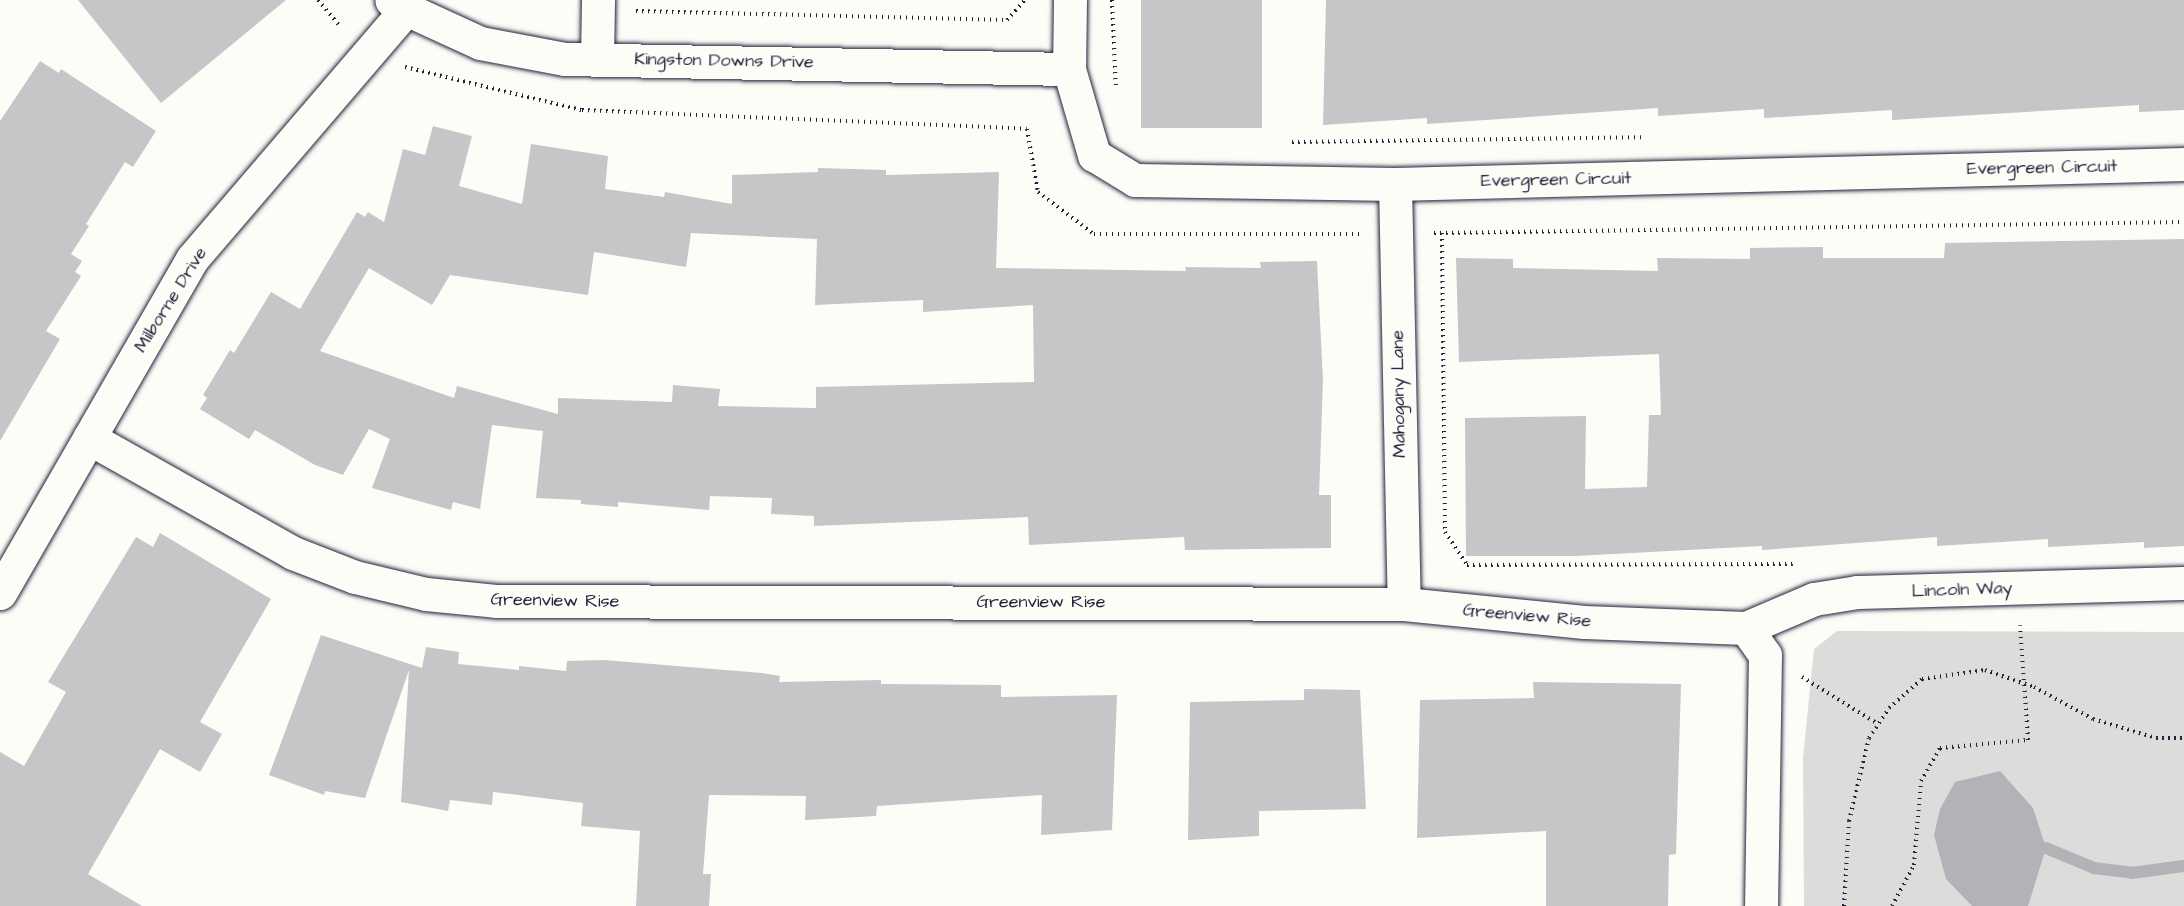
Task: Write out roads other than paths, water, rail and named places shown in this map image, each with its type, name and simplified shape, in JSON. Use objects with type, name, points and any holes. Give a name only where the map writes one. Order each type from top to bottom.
[{"type":"street","name":"Evergreen Circuit","points":[[1070,0],[1069,69],[1094,155],[1135,180],[1395,184],[2184,164]]},
{"type":"street","name":"Kingston Downs Drive","points":[[399,5],[480,44],[565,59],[1069,69]]},
{"type":"street","name":"Milborne Drive","points":[[0,593],[192,259],[399,5]]},
{"type":"street","points":[[597,59],[598,5]]},
{"type":"street","name":"Mahogany Lane","points":[[1395,184],[1404,604]]},
{"type":"street","name":"Greenview Rise","points":[[89,438],[293,553],[355,577],[426,594],[496,602],[1404,604],[1584,622],[1746,628]]},
{"type":"street","name":"Lincoln Way","points":[[1746,628],[1814,599],[1857,592],[2184,583]]},
{"type":"street","points":[[1746,628],[1765,655],[1761,906]]},
{"type":"waterway","points":[[2046,848],[2094,868],[2132,873],[2184,866]]}]
